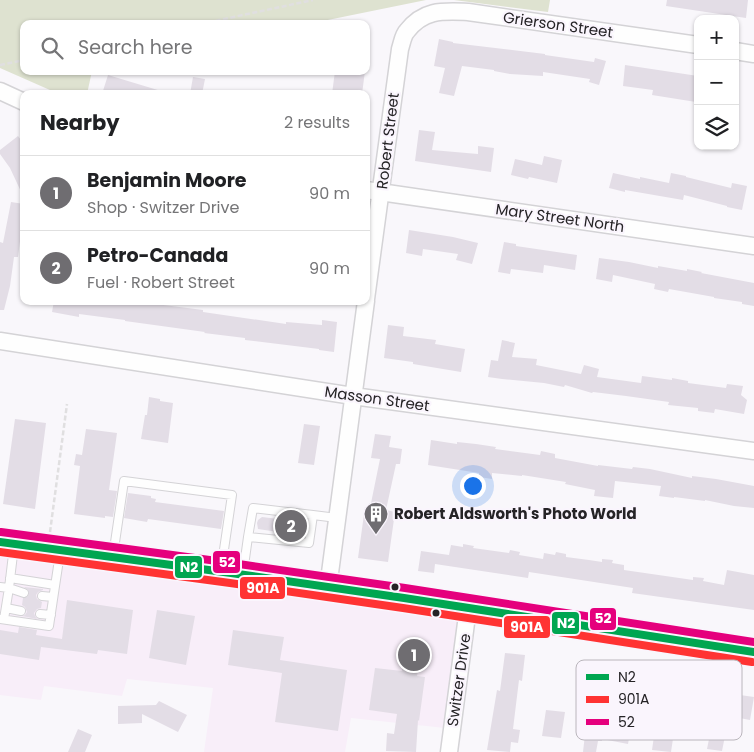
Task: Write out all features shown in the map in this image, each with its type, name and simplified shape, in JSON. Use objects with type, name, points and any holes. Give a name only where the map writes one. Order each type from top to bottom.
[{"type":"main road","points":[[7,543],[243,575],[754,652]]},
{"type":"street","name":"Grierson Street","points":[[419,19],[440,11],[468,12],[694,44]]},
{"type":"street","name":"Robert Street","points":[[370,246],[374,191],[400,49],[406,32],[419,19]]},
{"type":"street","points":[[739,52],[754,54]]},
{"type":"street","points":[[0,91],[20,100]]},
{"type":"street","name":"Mary Street North","points":[[374,191],[754,246]]},
{"type":"street","name":"Robert Street","points":[[328,588],[365,305]]},
{"type":"street","name":"Masson Street","points":[[0,341],[353,396],[754,451]]},
{"type":"street","name":"Switzer Drive","points":[[449,752],[468,608]]},
{"type":"lane","points":[[113,558],[124,481],[232,495],[220,572]]},
{"type":"lane","points":[[243,575],[253,508],[293,517],[313,515],[337,518]]},
{"type":"lane","points":[[248,537],[271,539],[290,537],[309,543],[313,515]]},
{"type":"lane","points":[[271,539],[272,531]]},
{"type":"lane","points":[[7,543],[10,578],[6,608],[2,619],[49,626],[55,585],[54,549]]},
{"type":"lane","points":[[10,578],[55,585]]},
{"type":"lane","points":[[0,586],[24,593]]},
{"type":"lane","points":[[42,596],[54,597]]},
{"type":"lane","points":[[6,608],[21,610]]},
{"type":"lane","points":[[40,614],[51,615]]},
{"type":"path","points":[[220,20],[313,0]]},
{"type":"path","points":[[0,65],[20,61]]},
{"type":"path","points":[[54,549],[67,404]]},
{"type":"shaded area","points":[[0,542],[462,606],[445,728],[351,718],[345,752],[204,752],[213,688],[127,679],[122,696],[44,686],[41,700],[0,695]]},
{"type":"green space","points":[[0,0],[426,0],[328,20],[20,20],[20,75],[91,75],[88,90],[50,90],[0,68]]},
{"type":"green space","points":[[454,0],[550,0],[548,12]]},
{"type":"building","points":[[667,0],[748,0],[746,18],[739,17],[739,15],[726,15],[666,6]]},
{"type":"building","points":[[439,39],[453,43],[594,62],[595,58],[606,61],[599,85],[589,82],[590,79],[543,72],[543,76],[510,74],[462,66],[454,96],[439,93],[445,68],[434,66]]},
{"type":"building","points":[[625,65],[694,75],[694,102],[652,95],[653,90],[623,86]]},
{"type":"building","points":[[108,75],[158,90],[103,90]]},
{"type":"building","points":[[334,75],[364,75],[363,90],[333,90]]},
{"type":"building","points":[[193,77],[205,79],[203,90],[191,90]]},
{"type":"building","points":[[419,130],[435,132],[432,150],[478,154],[478,146],[494,148],[491,172],[415,161]]},
{"type":"building","points":[[18,136],[20,139],[20,189],[10,168],[0,154],[0,150]]},
{"type":"building","points":[[544,156],[562,160],[557,183],[511,175],[515,159],[542,165]]},
{"type":"building","points":[[613,173],[669,183],[671,173],[731,188],[732,183],[747,186],[742,210],[684,195],[683,200],[609,188]]},
{"type":"building","points":[[11,202],[20,203],[18,257],[14,257],[4,310],[0,310],[0,242],[3,243]]},
{"type":"building","points":[[409,230],[478,243],[472,264],[456,260],[458,254],[423,249],[422,256],[406,253]]},
{"type":"building","points":[[504,242],[516,244],[516,246],[577,255],[575,270],[544,265],[543,273],[511,269],[510,274],[498,272]]},
{"type":"building","points":[[599,258],[658,268],[658,266],[687,271],[687,269],[754,283],[754,306],[742,304],[742,302],[669,289],[668,292],[654,289],[655,284],[613,275],[612,282],[596,279]]},
{"type":"building","points":[[53,305],[164,305],[286,324],[286,322],[322,325],[322,320],[337,322],[334,352],[245,340],[245,338],[125,320],[79,314],[79,317],[52,312]]},
{"type":"building","points":[[388,325],[404,327],[403,336],[436,340],[435,344],[465,349],[461,372],[384,358]]},
{"type":"building","points":[[502,340],[515,343],[512,357],[537,359],[536,365],[581,374],[584,365],[599,369],[597,377],[641,383],[642,376],[672,380],[672,378],[688,381],[688,383],[726,388],[727,384],[743,386],[741,395],[747,400],[744,414],[715,409],[714,413],[698,411],[698,408],[668,405],[669,402],[592,393],[565,385],[564,387],[488,377],[491,360],[498,361]]},
{"type":"building","points":[[149,397],[173,403],[168,443],[141,439]]},
{"type":"building","points":[[15,419],[46,423],[35,509],[3,504]]},
{"type":"building","points":[[304,424],[320,426],[314,465],[298,463]]},
{"type":"building","points":[[86,429],[117,433],[109,490],[117,491],[113,517],[105,516],[105,518],[74,514],[80,466],[74,465],[76,454],[82,455]]},
{"type":"building","points":[[375,434],[391,436],[389,447],[402,449],[400,464],[396,464],[386,510],[395,512],[388,562],[358,558],[365,507],[370,508],[380,459],[371,458]]},
{"type":"building","points":[[431,440],[457,444],[457,442],[476,444],[496,447],[495,449],[540,455],[541,451],[555,454],[555,458],[598,466],[650,469],[692,478],[692,476],[716,479],[754,486],[754,508],[705,500],[659,496],[661,486],[615,481],[613,498],[594,496],[595,490],[565,484],[566,482],[522,475],[492,473],[492,479],[479,477],[479,473],[428,465]]},
{"type":"building","points":[[128,493],[151,496],[151,498],[156,499],[155,502],[224,511],[221,529],[148,519],[147,522],[124,518]]},
{"type":"building","points":[[262,517],[303,522],[306,525],[305,533],[298,535],[258,529],[258,520]]},
{"type":"building","points":[[463,544],[474,546],[473,548],[509,553],[510,550],[520,552],[519,555],[543,559],[544,553],[555,555],[556,552],[566,554],[566,557],[602,562],[602,559],[613,560],[612,563],[624,565],[624,570],[693,580],[693,577],[704,578],[703,581],[724,585],[727,570],[754,575],[754,610],[632,593],[633,588],[529,572],[528,578],[435,564],[434,573],[418,571],[421,551],[449,555],[451,545],[463,547]]},
{"type":"building","points":[[24,587],[43,589],[36,595],[37,599],[42,602],[41,608],[37,609],[34,613],[37,619],[22,616],[27,612],[22,605],[23,598],[29,594],[28,590]]},
{"type":"building","points":[[67,600],[133,610],[127,654],[98,650],[97,654],[41,647],[39,660],[0,654],[0,630],[18,633],[19,627],[37,630],[36,635],[62,639]]},
{"type":"building","points":[[157,610],[195,616],[186,665],[149,658]]},
{"type":"building","points":[[233,630],[284,637],[280,660],[347,670],[338,731],[275,722],[282,673],[228,665]]},
{"type":"building","points":[[405,649],[421,651],[417,676],[425,677],[418,720],[416,752],[386,751],[387,733],[394,734],[397,714],[369,710],[375,668],[402,671]]},
{"type":"building","points":[[505,653],[525,655],[522,681],[519,680],[513,729],[520,730],[518,743],[511,742],[510,752],[487,750],[497,690],[500,691]]},
{"type":"building","points":[[742,695],[754,697],[750,720],[742,718]]},
{"type":"building","points":[[159,701],[187,715],[178,732],[142,714],[142,723],[118,724],[118,706],[156,705]]},
{"type":"building","points":[[546,710],[565,712],[561,738],[542,736]]},
{"type":"building","points":[[78,729],[92,735],[85,752],[68,752]]},
{"type":"building","points":[[584,740],[602,740],[598,741],[596,752],[583,752]]},
{"type":"building","points":[[607,740],[629,740],[628,744]]},
{"type":"building","points":[[653,740],[673,740],[671,752],[652,750]]},
{"type":"building","points":[[709,740],[724,740],[722,751],[707,749]]},
{"type":"transit line","name":"52","points":[[1,532],[405,588],[754,642]]},
{"type":"transit line","name":"N2","points":[[0,542],[404,598],[754,652]]},
{"type":"transit line","name":"901A","points":[[0,552],[403,608],[739,660]]},
{"type":"transit line","name":"901A","points":[[742,660],[752,662]]},
{"type":"place","name":"Petro-Canada","points":[[291,526]]},
{"type":"place","name":"Robert Aldsworth's Photo World","points":[[376,535]]},
{"type":"place","name":"Benjamin Moore","points":[[414,655]]}]
